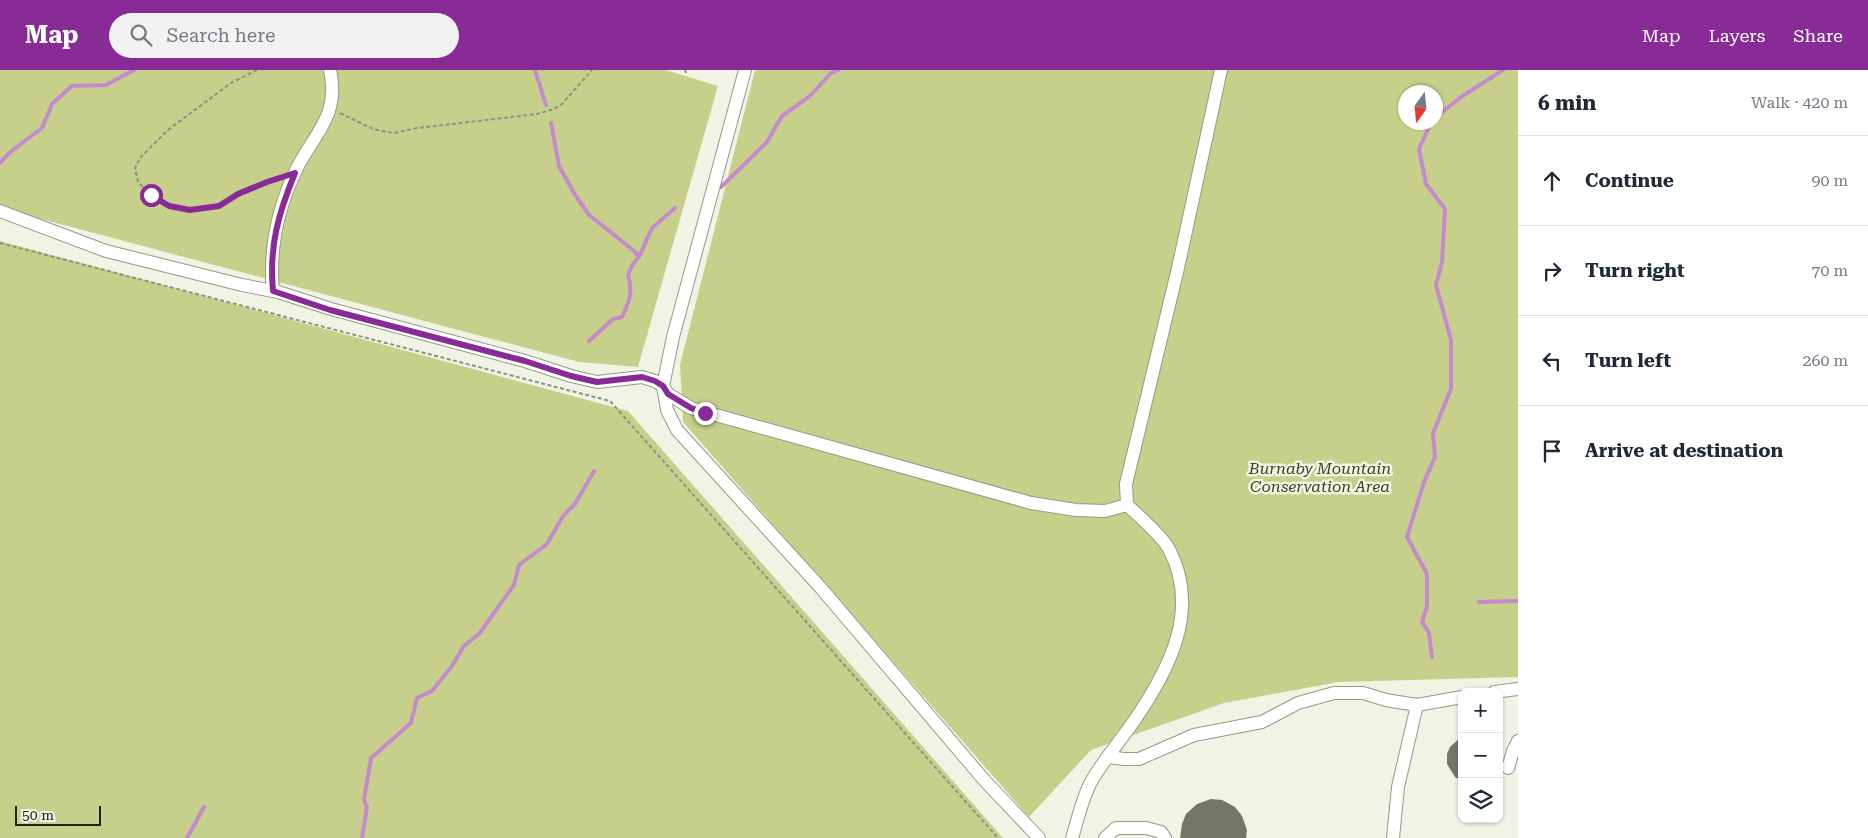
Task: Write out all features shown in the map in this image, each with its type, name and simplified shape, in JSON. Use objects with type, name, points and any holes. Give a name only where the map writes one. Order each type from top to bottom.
[{"type":"lane","points":[[273,291],[271,266],[274,239],[282,205],[295,173],[323,128],[331,102],[330,70]]},
{"type":"lane","points":[[745,70],[676,327],[663,386],[667,410],[678,430],[820,587],[985,781],[1039,838]]},
{"type":"lane","points":[[1072,838],[1091,781],[1133,722],[1160,679],[1175,647],[1182,616],[1181,583],[1168,547],[1127,505],[1126,484],[1178,268],[1221,70]]},
{"type":"lane","points":[[0,210],[106,251],[273,291],[330,310],[525,361],[571,376],[597,382],[642,377],[663,386],[668,394],[691,408],[1031,502],[1076,510],[1105,511],[1127,505]]},
{"type":"lane","points":[[1503,691],[1518,689]]},
{"type":"lane","points":[[1108,756],[1139,759],[1194,735],[1262,722],[1298,703],[1334,693],[1363,693],[1386,700],[1417,705],[1458,698]]},
{"type":"lane","points":[[1393,838],[1398,788],[1417,705]]},
{"type":"lane","points":[[1508,768],[1518,741]]},
{"type":"lane","points":[[1105,838],[1116,828],[1146,828],[1161,832],[1165,838]]},
{"type":"path","points":[[256,70],[231,83],[168,130],[140,158],[135,168],[138,182],[151,195],[169,206],[190,210],[219,206],[238,194],[295,173]]},
{"type":"path","points":[[331,102],[337,111],[354,120],[373,129],[394,133],[417,128],[537,114],[554,109],[562,104],[592,70]]},
{"type":"path","points":[[0,243],[610,401],[998,838]]},
{"type":"green space","points":[[0,70],[666,70],[718,86],[638,367],[579,362],[0,208]]},
{"type":"green space","name":"Burnaby Mountain Conservation Area","points":[[755,70],[1518,70],[1518,677],[1339,682],[1224,703],[1091,750],[1029,817],[683,422],[680,365]]},
{"type":"green space","points":[[0,241],[628,411],[1003,838],[0,838]]},
{"type":"building","points":[[1458,740],[1458,779],[1447,764],[1447,754],[1450,747]]},
{"type":"building","points":[[1211,799],[1222,800],[1235,807],[1242,816],[1247,830],[1246,838],[1180,838],[1186,814],[1197,804]]},
{"type":"waterway","points":[[0,163],[9,153],[42,128],[52,104],[72,86],[106,85],[134,70]]},
{"type":"waterway","points":[[535,70],[546,105]]},
{"type":"waterway","points":[[721,187],[767,142],[782,116],[810,96],[831,73],[838,70]]},
{"type":"waterway","points":[[1443,111],[1461,97],[1503,70]]},
{"type":"waterway","points":[[551,123],[559,166],[574,193],[589,215],[633,250],[639,257]]},
{"type":"waterway","points":[[1427,130],[1419,149],[1426,184],[1445,209],[1442,262],[1436,285],[1451,340],[1451,389],[1433,433],[1435,457],[1424,482],[1407,537],[1427,574],[1427,606],[1422,622],[1429,633],[1432,657]]},
{"type":"waterway","points":[[589,341],[613,319],[622,317],[630,296],[628,275],[633,264],[639,257],[652,228],[675,208]]},
{"type":"waterway","points":[[362,838],[367,807],[364,800],[371,758],[411,723],[417,698],[432,691],[452,666],[464,646],[479,634],[514,585],[519,565],[547,544],[563,516],[575,504],[594,471]]},
{"type":"waterway","points":[[1479,602],[1518,601]]},
{"type":"waterway","points":[[187,838],[204,807]]},
{"type":"route","points":[[151,195],[169,206],[190,210],[219,206],[238,194],[295,173],[282,205],[274,239],[271,266],[273,291],[330,310],[525,361],[571,376],[597,382],[642,377],[655,381],[663,386],[668,394],[691,408],[705,413]]}]
